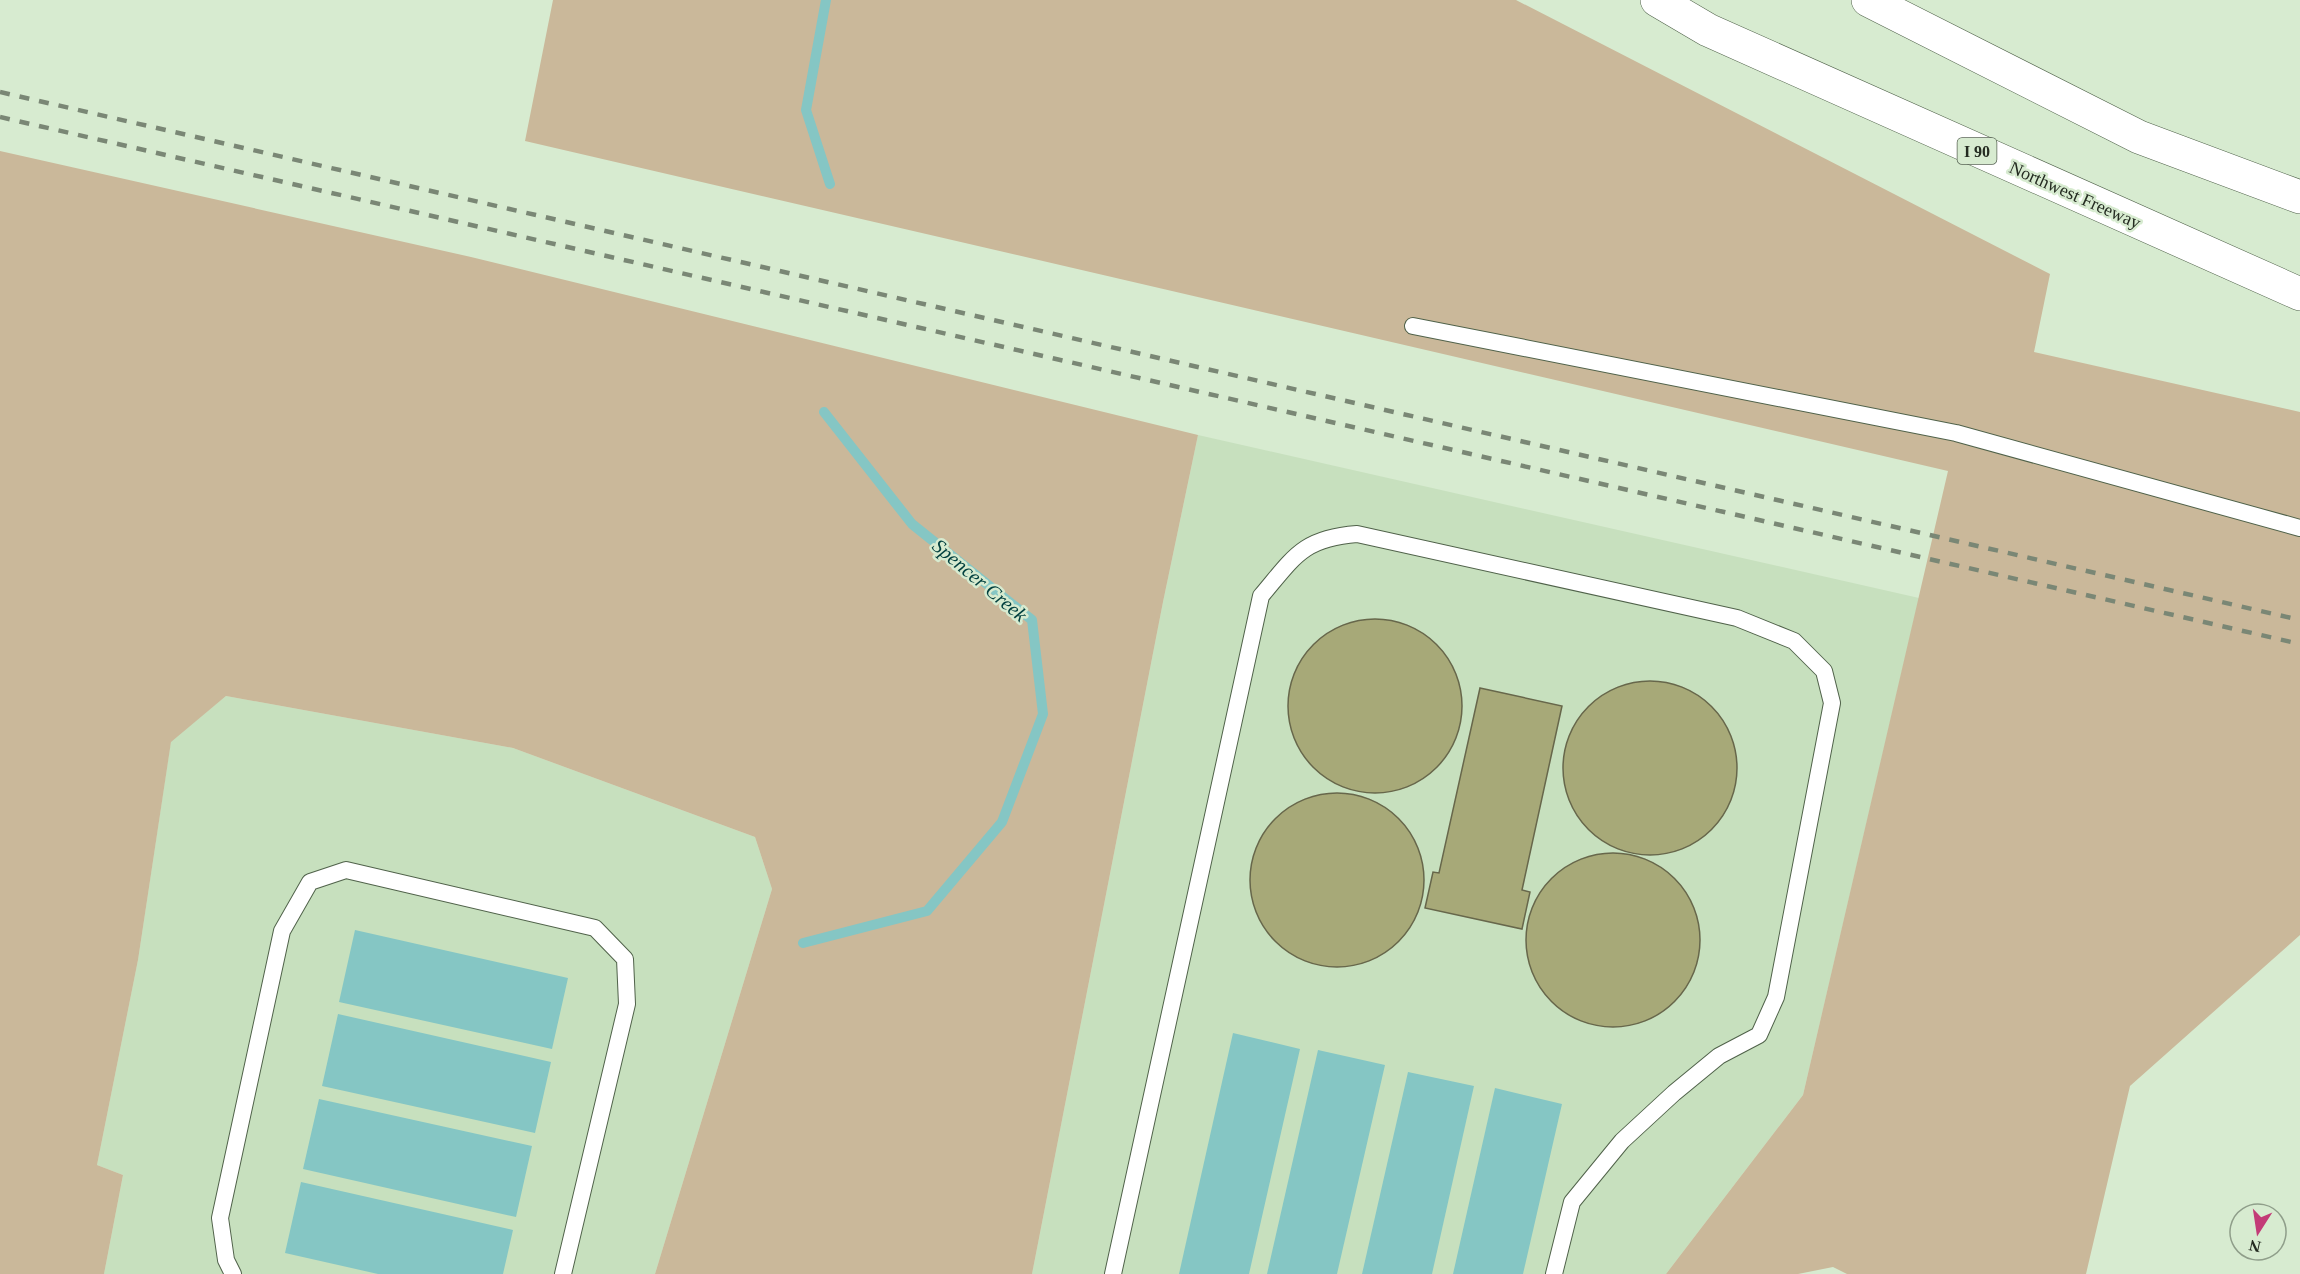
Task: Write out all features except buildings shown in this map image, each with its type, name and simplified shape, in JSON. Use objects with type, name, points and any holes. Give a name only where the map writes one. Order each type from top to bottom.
[{"type":"highway","name":"Northwest Freeway","points":[[1657,0],[1708,30],[2300,294]]},
{"type":"highway","points":[[1868,0],[2139,137],[2300,197]]},
{"type":"lane","points":[[1413,326],[1956,433],[2300,528]]},
{"type":"lane","points":[[1113,1274],[1261,596],[1298,553],[1329,536],[1358,534],[1737,618],[1794,641],[1824,671],[1827,681],[1832,703],[1776,997],[1759,1035],[1719,1056],[1674,1093],[1622,1141],[1572,1202],[1554,1274]]},
{"type":"lane","points":[[233,1274],[226,1260],[220,1218],[282,931],[310,882],[346,870],[595,928],[625,959],[627,1004],[563,1274]]},
{"type":"shaded area","points":[[553,0],[1516,0],[2050,274],[2034,352],[2300,412],[2300,935],[2130,1086],[2086,1274],[1847,1274],[1833,1267],[1798,1274],[1666,1274],[1803,1095],[1948,471],[525,141]]},
{"type":"shaded area","points":[[0,151],[471,257],[1198,435],[1163,602],[1032,1274],[655,1274],[772,889],[755,837],[513,748],[226,696],[171,742],[138,960],[97,1165],[123,1175],[104,1274],[0,1274]]},
{"type":"shaded area","points":[[1198,435],[1919,598],[1803,1095],[1666,1274],[1032,1274],[1163,602]]},
{"type":"shaded area","points":[[226,696],[513,748],[755,837],[772,889],[655,1274],[104,1274],[123,1175],[97,1165],[138,960],[171,741]]},
{"type":"water","points":[[355,930],[568,978],[552,1049],[339,1002]]},
{"type":"water","points":[[338,1014],[551,1062],[535,1133],[322,1086]]},
{"type":"water","points":[[1233,1033],[1300,1049],[1249,1274],[1179,1274]]},
{"type":"water","points":[[1318,1050],[1385,1065],[1337,1274],[1267,1274]]},
{"type":"water","points":[[1408,1072],[1474,1086],[1432,1274],[1362,1274]]},
{"type":"water","points":[[1495,1088],[1562,1104],[1523,1274],[1453,1274]]},
{"type":"water","points":[[319,1099],[532,1146],[516,1217],[303,1169]]},
{"type":"water","points":[[301,1182],[513,1230],[503,1274],[378,1274],[285,1253]]},
{"type":"waterway","name":"Spencer Creek","points":[[826,0],[806,110],[830,184]]},
{"type":"waterway","name":"Spencer Creek","points":[[803,943],[927,911],[1002,822],[1043,714],[1032,620],[912,524],[824,412]]},
{"type":"railway","points":[[0,92],[2300,620]]},
{"type":"railway","points":[[0,117],[2300,644]]}]
